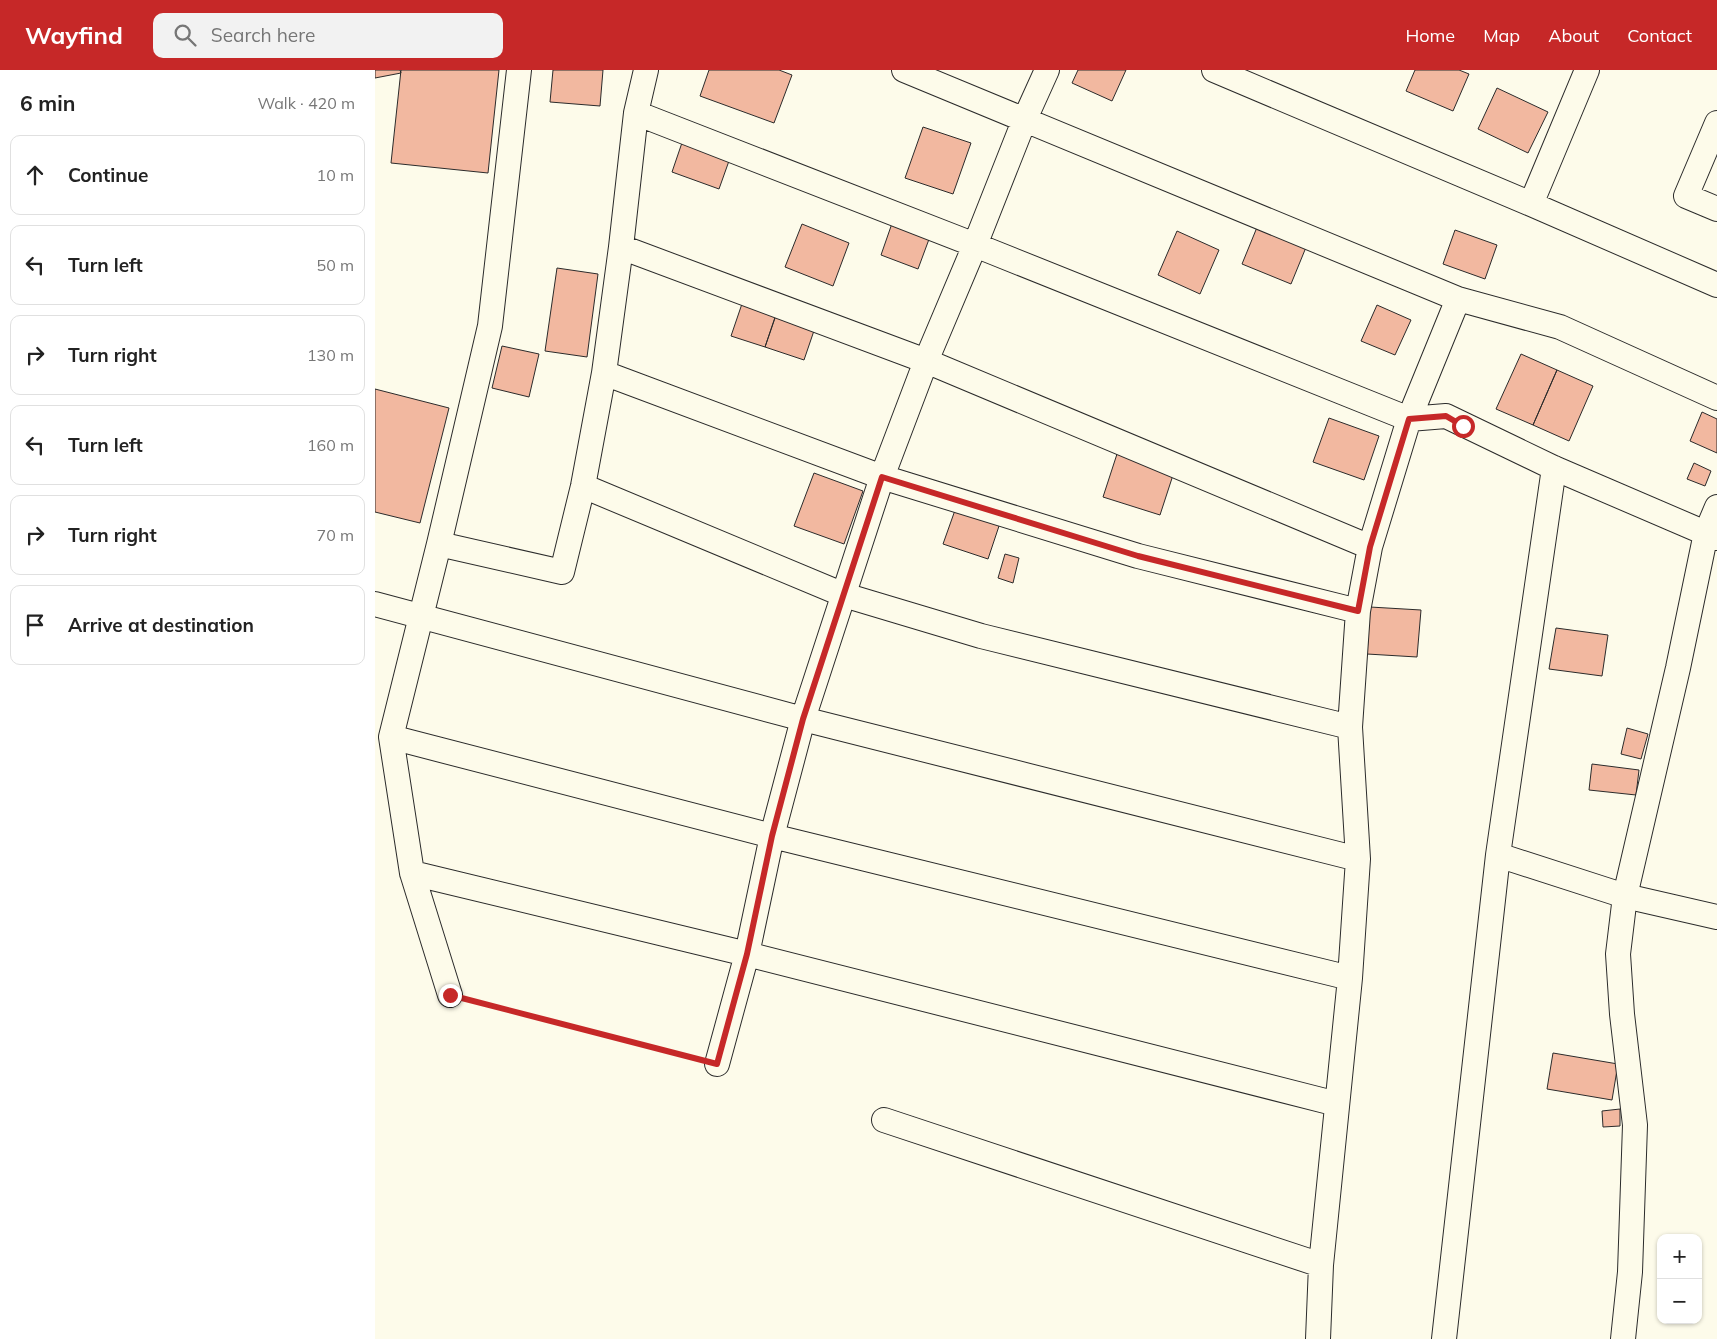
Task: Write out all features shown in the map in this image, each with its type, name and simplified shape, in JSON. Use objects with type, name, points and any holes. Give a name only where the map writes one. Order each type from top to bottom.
[{"type":"street","points":[[450,995],[412,873],[391,737],[490,326],[519,70]]},
{"type":"street","points":[[439,544],[561,572],[583,486],[604,373],[636,114],[646,70]]},
{"type":"street","points":[[904,70],[1457,299],[1560,327],[1717,398]]},
{"type":"street","points":[[717,1064],[747,954],[772,836],[803,719],[882,477],[926,361],[975,245],[1024,121],[1047,70]]},
{"type":"street","points":[[1214,70],[1717,285]]},
{"type":"street","points":[[1531,204],[1587,70]]},
{"type":"street","points":[[636,114],[975,245],[1409,419],[1446,416],[1554,468],[1711,535]]},
{"type":"street","points":[[1717,122],[1686,196],[1717,209]]},
{"type":"street","points":[[621,247],[926,361],[1370,547]]},
{"type":"street","points":[[1318,1339],[1321,1265],[1350,978],[1359,859],[1350,727],[1358,611],[1370,547],[1409,419],[1457,299]]},
{"type":"street","points":[[604,373],[882,477],[1138,556],[1358,611]]},
{"type":"street","points":[[1444,1339],[1498,855],[1554,468]]},
{"type":"street","points":[[583,486],[845,595],[981,636],[1350,727]]},
{"type":"street","points":[[1623,1339],[1630,1272],[1635,1125],[1622,1014],[1618,954],[1625,896],[1717,507]]},
{"type":"street","points":[[375,604],[803,719],[1359,859]]},
{"type":"street","points":[[391,737],[772,836],[1350,978]]},
{"type":"street","points":[[1498,855],[1625,896],[1717,917]]},
{"type":"street","points":[[412,873],[747,954],[1337,1104]]},
{"type":"street","points":[[884,1120],[1321,1265]]},
{"type":"path","points":[[450,995],[717,1064]]},
{"type":"building","points":[[375,70],[400,70],[401,73],[375,78]]},
{"type":"building","points":[[401,70],[499,70],[488,173],[391,163]]},
{"type":"building","points":[[553,70],[603,70],[600,106],[550,102]]},
{"type":"building","points":[[709,70],[779,70],[792,75],[774,123],[700,96]]},
{"type":"building","points":[[1078,70],[1126,70],[1112,101],[1072,83]]},
{"type":"building","points":[[1415,70],[1459,70],[1469,74],[1453,111],[1406,91]]},
{"type":"building","points":[[1497,88],[1548,112],[1528,153],[1478,129]]},
{"type":"building","points":[[923,127],[971,143],[953,194],[905,178]]},
{"type":"building","points":[[687,128],[735,144],[719,189],[672,172]]},
{"type":"building","points":[[897,209],[935,223],[918,269],[881,255]]},
{"type":"building","points":[[1260,220],[1309,240],[1291,284],[1242,264]]},
{"type":"building","points":[[802,224],[849,243],[833,286],[785,267]]},
{"type":"building","points":[[1455,230],[1497,245],[1485,279],[1443,264]]},
{"type":"building","points":[[1177,231],[1219,250],[1200,294],[1158,275]]},
{"type":"building","points":[[557,268],[598,274],[587,357],[545,351]]},
{"type":"building","points":[[746,292],[780,303],[765,347],[731,336]]},
{"type":"building","points":[[780,303],[819,316],[804,360],[765,347]]},
{"type":"building","points":[[1377,305],[1411,320],[1395,355],[1361,341]]},
{"type":"building","points":[[502,346],[539,354],[529,397],[492,388]]},
{"type":"building","points":[[1521,354],[1557,370],[1533,425],[1496,409]]},
{"type":"building","points":[[1557,370],[1593,386],[1569,441],[1533,425]]},
{"type":"building","points":[[375,389],[449,408],[420,523],[375,512]]},
{"type":"building","points":[[1702,412],[1717,419],[1717,453],[1690,441]]},
{"type":"building","points":[[1329,418],[1379,436],[1364,480],[1313,462]]},
{"type":"building","points":[[1117,454],[1174,472],[1160,515],[1103,497]]},
{"type":"building","points":[[1694,463],[1711,471],[1705,486],[1687,479]]},
{"type":"building","points":[[814,473],[863,491],[844,544],[794,526]]},
{"type":"building","points":[[959,499],[1003,514],[988,559],[943,544]]},
{"type":"building","points":[[1005,554],[1019,558],[1013,583],[998,578]]},
{"type":"building","points":[[1370,607],[1421,610],[1417,657],[1367,654]]},
{"type":"building","points":[[1556,628],[1608,635],[1602,676],[1549,669]]},
{"type":"building","points":[[1627,728],[1648,734],[1641,759],[1621,754]]},
{"type":"building","points":[[1592,764],[1639,770],[1636,795],[1589,790]]},
{"type":"building","points":[[1553,1053],[1618,1064],[1612,1100],[1547,1089]]},
{"type":"building","points":[[1620,1109],[1620,1126],[1603,1127],[1602,1111]]},
{"type":"route","points":[[450,995],[717,1064],[747,954],[772,836],[803,719],[882,477],[1138,556],[1358,611],[1370,547],[1409,419],[1446,416],[1463,426]]}]
